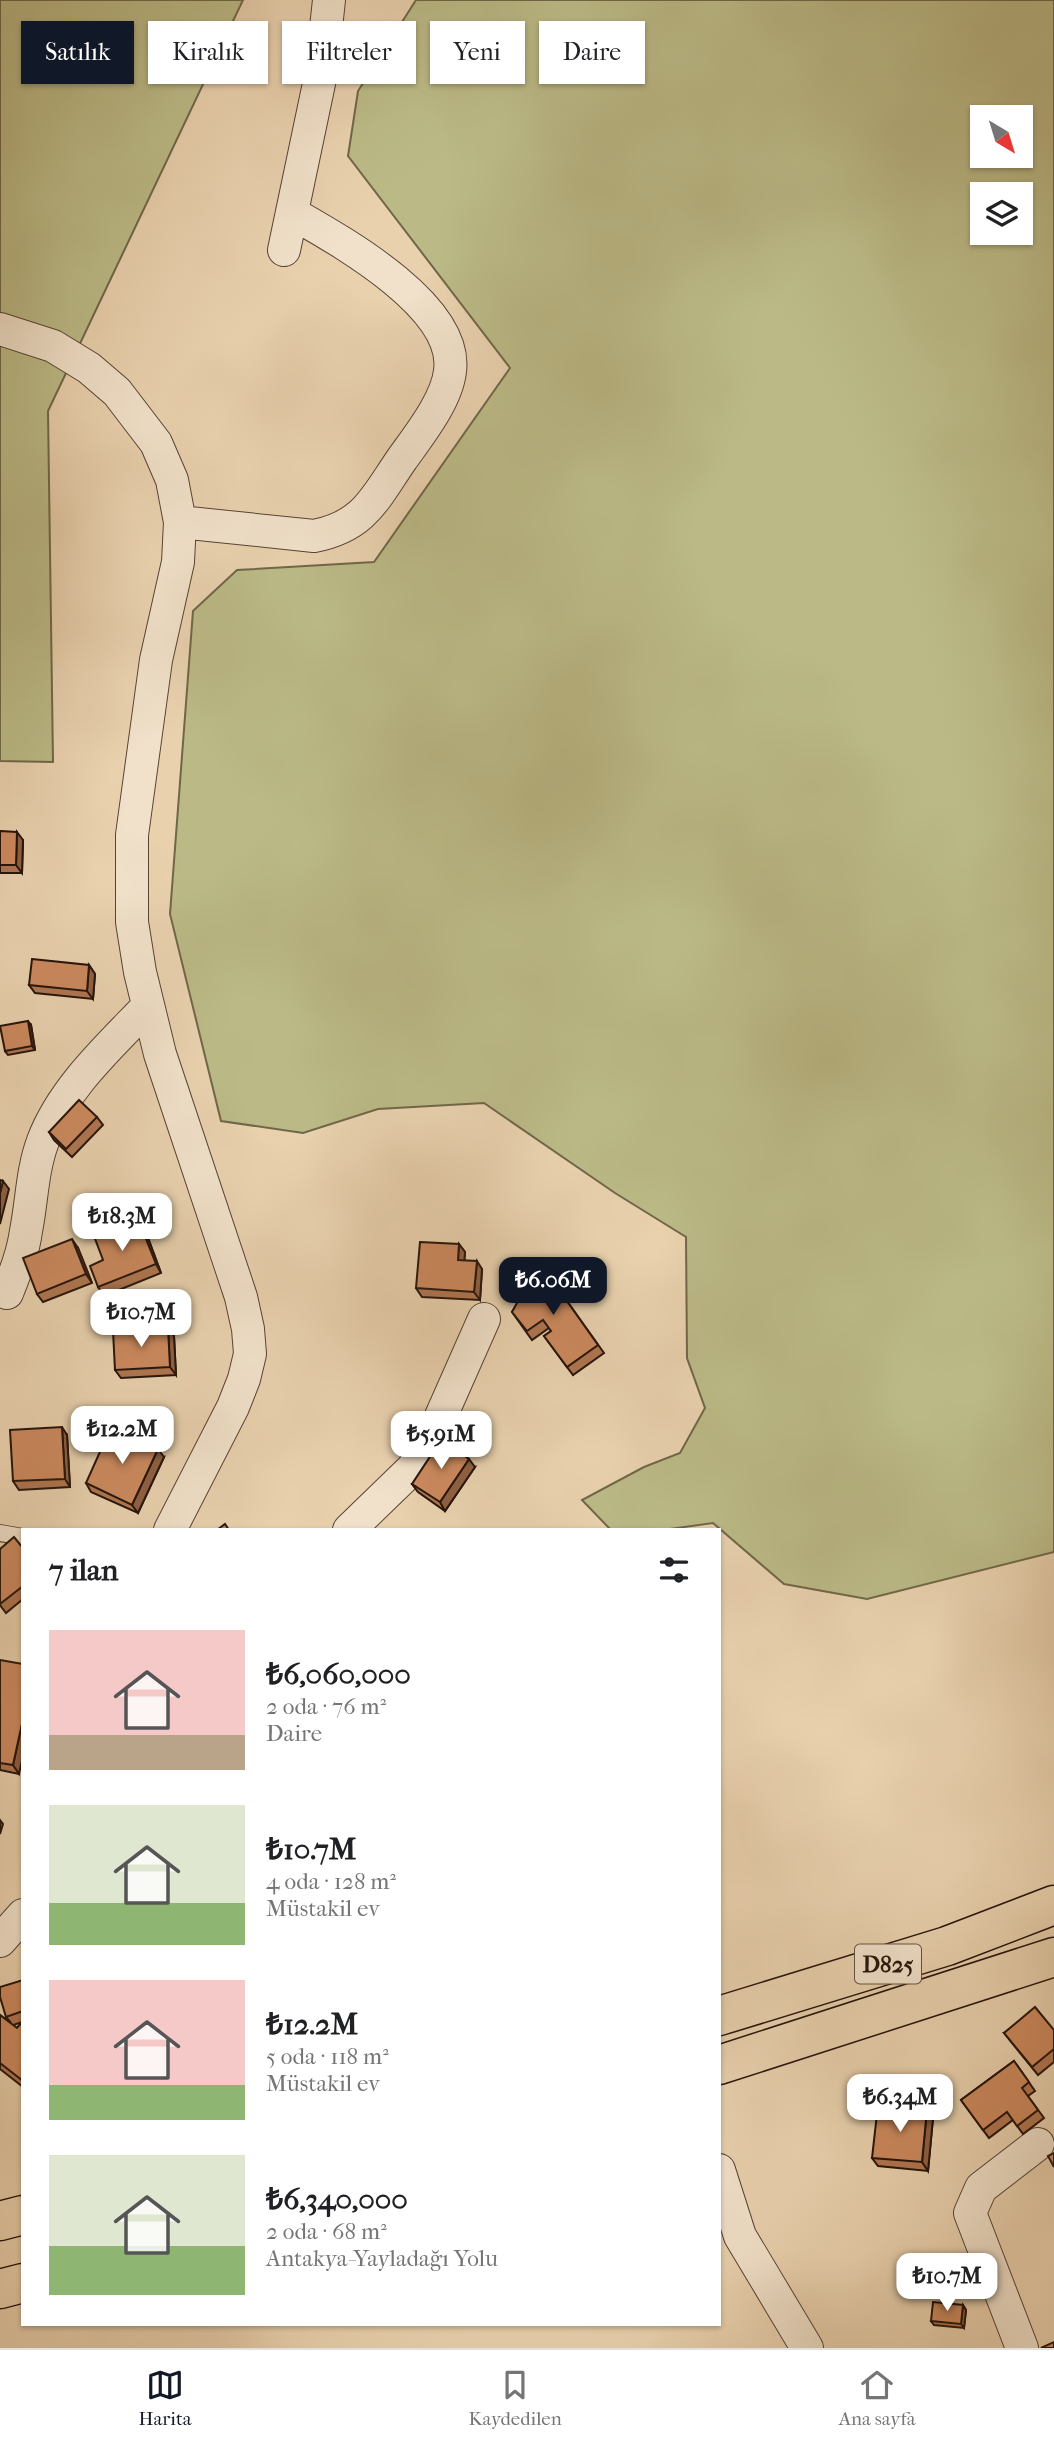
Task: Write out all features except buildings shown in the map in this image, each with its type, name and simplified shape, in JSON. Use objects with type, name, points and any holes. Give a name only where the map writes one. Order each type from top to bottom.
[{"type":"highway","name":"D825","points":[[721,2015],[947,1946],[1054,1905]]},
{"type":"highway","name":"D825","points":[[721,2064],[1054,1957]]},
{"type":"highway","points":[[0,2221],[21,2216]]},
{"type":"highway","points":[[0,2289],[21,2284]]},
{"type":"street","points":[[284,250],[321,74],[329,0]]},
{"type":"street","points":[[180,522],[314,536],[335,532],[364,514],[446,390],[450,356],[435,324],[421,305],[400,284],[359,254],[292,213]]},
{"type":"street","points":[[0,329],[53,346],[89,368],[117,393],[156,443],[172,480],[180,522],[178,562],[156,660],[132,835],[132,922],[160,1054],[241,1297],[250,1354],[233,1407],[171,1528]]},
{"type":"street","points":[[0,1290],[7,1293],[20,1258],[37,1160],[52,1122],[74,1088],[148,1006]]},
{"type":"street","points":[[351,1528],[413,1468],[438,1423],[484,1319]]},
{"type":"street","points":[[0,1941],[21,1917]]},
{"type":"street","points":[[1022,2348],[970,2213],[981,2188],[1038,2144]]},
{"type":"street","points":[[721,2176],[740,2236],[807,2348]]},
{"type":"lane","points":[[0,1533],[21,1537]]},
{"type":"shaded area","points":[[0,0],[243,0],[233,21],[148,21],[148,84],[203,84],[48,411],[53,762],[0,761]]},
{"type":"shaded area","points":[[416,0],[1054,0],[1054,1552],[867,1599],[784,1584],[713,1523],[677,1528],[609,1528],[582,1500],[644,1467],[680,1453],[705,1408],[687,1358],[686,1237],[615,1193],[484,1103],[378,1109],[303,1133],[221,1121],[170,914],[193,611],[237,570],[374,562],[510,368],[348,156],[358,91],[362,84],[416,84],[416,21],[403,21]]}]
